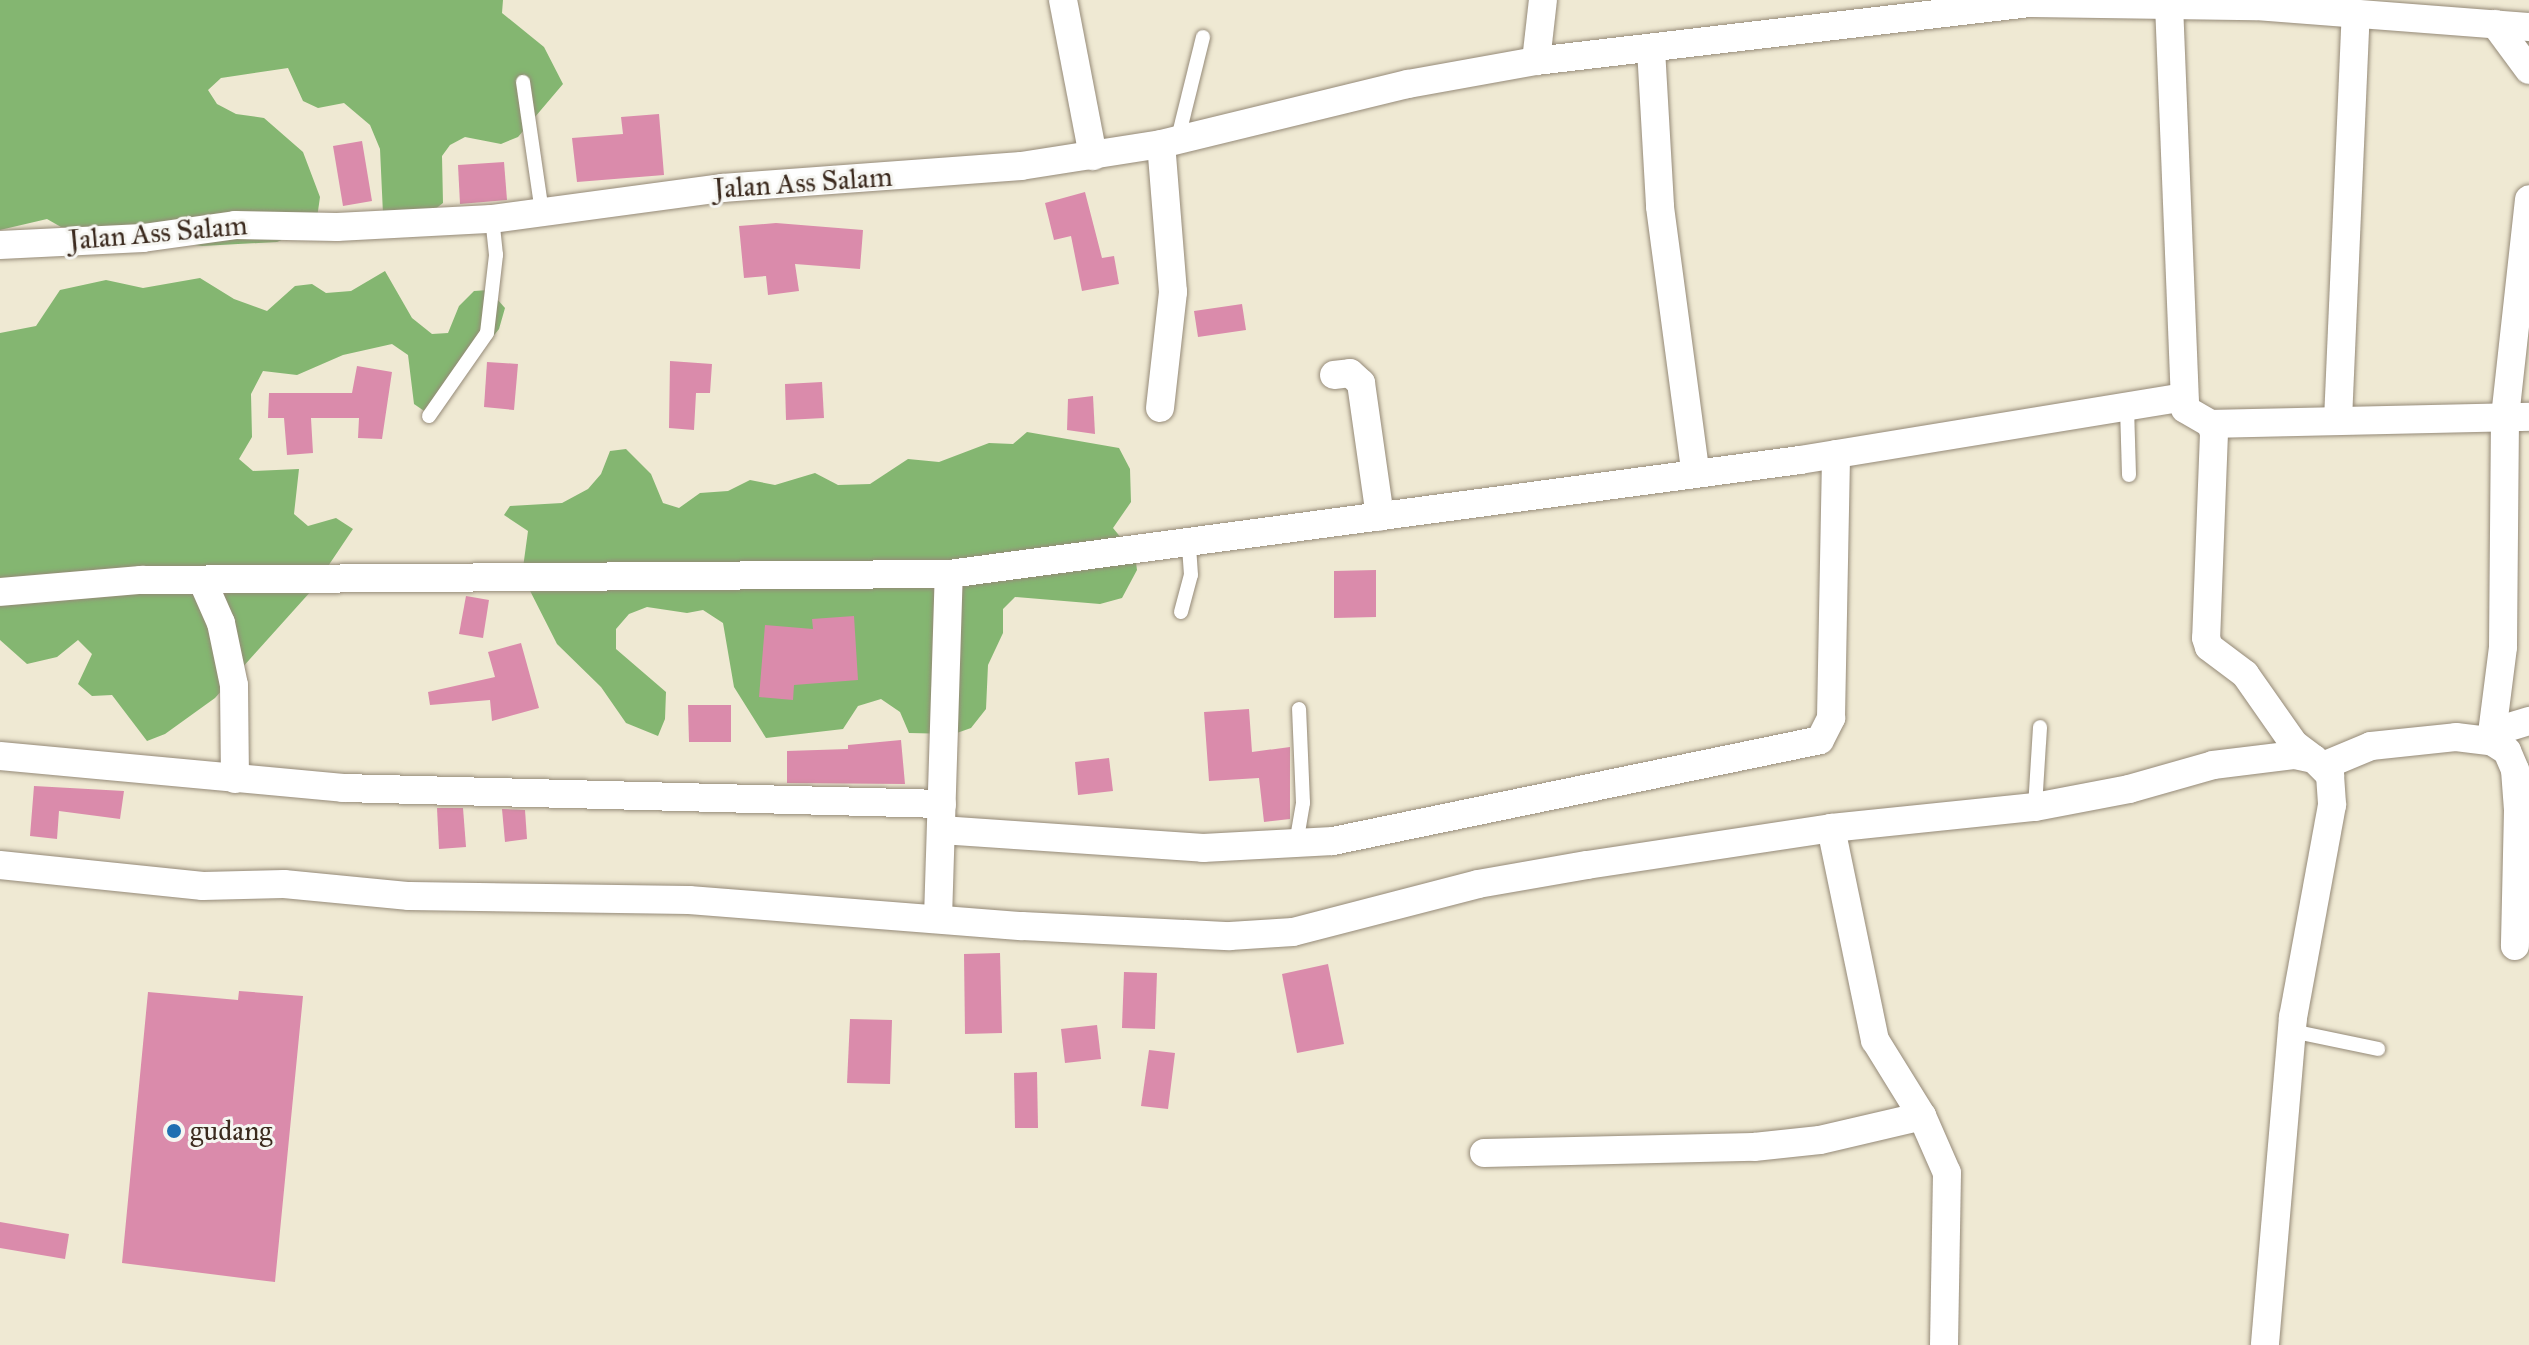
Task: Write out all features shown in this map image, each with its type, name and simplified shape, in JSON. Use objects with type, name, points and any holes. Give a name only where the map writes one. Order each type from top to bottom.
[{"type":"street","points":[[1063,0],[1093,156]]},
{"type":"street","points":[[1536,61],[1543,0]]},
{"type":"street","name":"Jalan Ass Salam","points":[[0,245],[143,238],[235,225],[337,227],[492,219],[722,188],[942,174],[1093,156],[1394,87],[1536,61],[2032,3],[2169,4],[2529,27]]},
{"type":"street","points":[[2169,4],[2184,397],[2191,415],[2211,424],[2517,417]]},
{"type":"street","points":[[2338,420],[2356,14]]},
{"type":"street","points":[[2495,24],[2529,70]]},
{"type":"street","points":[[1651,49],[1660,207],[1695,471]]},
{"type":"street","points":[[1160,408],[1173,306],[1169,141]]},
{"type":"street","points":[[2492,736],[2503,647],[2529,199]]},
{"type":"street","points":[[1334,375],[1350,373],[1361,383],[1380,517]]},
{"type":"street","points":[[0,592],[202,580],[949,574],[1836,454],[2184,397]]},
{"type":"street","points":[[2211,424],[2206,638],[2209,647],[2245,674],[2294,744],[2330,775],[2332,805],[2292,1031],[2265,1345]]},
{"type":"street","points":[[0,756],[343,788],[942,817],[1203,848],[1296,845],[1820,740],[1831,718],[1836,454]]},
{"type":"street","points":[[938,918],[949,574]]},
{"type":"street","points":[[202,580],[221,623],[234,685],[235,779]]},
{"type":"street","points":[[0,865],[203,886],[284,884],[409,896],[689,900],[1192,936],[1293,932],[1478,884],[1831,828],[2035,807],[2129,789],[2213,765],[2295,755],[2318,763],[2371,746],[2492,736],[2529,721]]},
{"type":"street","points":[[2492,736],[2507,751],[2515,770],[2515,946]]},
{"type":"street","points":[[1831,828],[1875,1040],[1922,1116],[1947,1173],[1944,1345]]},
{"type":"street","points":[[1484,1153],[1754,1147],[1820,1140],[1922,1116]]},
{"type":"lane","points":[[1169,141],[1203,37]]},
{"type":"lane","points":[[523,82],[542,212]]},
{"type":"lane","points":[[429,416],[487,333],[496,255],[492,219]]},
{"type":"lane","points":[[2127,407],[2129,475]]},
{"type":"lane","points":[[1181,612],[1191,575],[1189,543]]},
{"type":"lane","points":[[1296,845],[1303,803],[1299,709]]},
{"type":"lane","points":[[2035,807],[2040,727]]},
{"type":"lane","points":[[2292,1031],[2378,1049]]},
{"type":"green space","points":[[0,0],[503,0],[502,13],[544,47],[563,84],[518,137],[501,144],[465,137],[450,145],[442,156],[443,203],[420,221],[383,214],[380,149],[370,125],[344,103],[318,108],[303,101],[288,68],[221,78],[208,90],[217,104],[236,114],[264,118],[303,152],[320,197],[317,218],[307,229],[277,242],[202,246],[61,227],[47,219],[0,230]]},
{"type":"green space","points":[[385,271],[412,318],[432,334],[448,333],[459,306],[474,291],[489,290],[505,308],[499,329],[430,415],[414,404],[408,355],[392,344],[343,355],[297,375],[263,371],[251,394],[252,437],[239,459],[253,471],[299,469],[294,514],[308,526],[336,518],[353,529],[312,590],[215,698],[165,734],[147,741],[112,695],[92,696],[78,684],[92,654],[78,640],[57,657],[27,664],[0,640],[0,333],[36,326],[60,290],[106,280],[143,288],[200,278],[234,299],[267,311],[295,286],[312,284],[326,293],[351,291]]},
{"type":"green space","points":[[1027,432],[1119,448],[1130,469],[1131,502],[1113,528],[1135,555],[1137,570],[1122,598],[1100,604],[1015,597],[1003,609],[1003,633],[988,665],[986,709],[971,728],[954,734],[909,733],[900,712],[881,699],[858,706],[843,729],[766,738],[734,687],[723,623],[703,610],[687,613],[647,607],[629,614],[616,629],[616,649],[666,692],[665,719],[658,736],[626,723],[601,687],[557,644],[522,575],[528,531],[504,515],[510,506],[562,503],[588,489],[601,474],[610,451],[626,449],[651,474],[663,503],[679,508],[700,493],[728,491],[750,480],[775,485],[815,473],[838,485],[870,484],[908,459],[939,462],[989,443],[1013,444]]},
{"type":"building","points":[[659,114],[664,175],[577,182],[572,138],[623,134],[621,117]]},
{"type":"building","points":[[362,141],[372,201],[343,206],[333,146]]},
{"type":"building","points":[[504,162],[507,200],[460,204],[458,165]]},
{"type":"building","points":[[1085,192],[1102,258],[1114,256],[1119,284],[1082,291],[1071,236],[1054,240],[1045,203]]},
{"type":"building","points":[[776,223],[863,230],[860,269],[795,264],[799,291],[768,295],[766,276],[744,278],[739,226]]},
{"type":"building","points":[[1242,304],[1246,330],[1198,337],[1194,311]]},
{"type":"building","points":[[670,361],[712,364],[710,393],[696,393],[694,430],[669,428]]},
{"type":"building","points":[[487,362],[518,364],[514,410],[484,407]]},
{"type":"building","points":[[357,366],[392,372],[382,439],[358,438],[359,418],[311,418],[313,453],[287,455],[284,418],[268,418],[269,393],[352,393]]},
{"type":"building","points":[[822,382],[824,418],[786,420],[785,384]]},
{"type":"building","points":[[1093,396],[1095,434],[1067,430],[1068,399]]},
{"type":"building","points":[[1376,570],[1376,617],[1334,618],[1334,571]]},
{"type":"building","points":[[466,596],[489,600],[483,638],[459,634]]},
{"type":"building","points":[[854,616],[858,680],[794,685],[793,700],[759,697],[765,625],[813,629],[812,619]]},
{"type":"building","points":[[521,643],[539,708],[492,721],[490,700],[430,705],[428,692],[495,677],[488,652]]},
{"type":"building","points":[[688,705],[731,705],[731,742],[689,742]]},
{"type":"building","points":[[1249,709],[1252,752],[1290,747],[1290,819],[1264,822],[1259,778],[1209,781],[1204,712]]},
{"type":"building","points":[[901,740],[905,784],[787,783],[787,751],[848,749],[848,745]]},
{"type":"building","points":[[1109,758],[1113,791],[1078,795],[1075,762]]},
{"type":"building","points":[[34,786],[124,791],[120,819],[59,811],[57,839],[30,836]]},
{"type":"building","points":[[437,808],[463,808],[466,847],[439,849]]},
{"type":"building","points":[[502,809],[525,810],[527,839],[505,842]]},
{"type":"building","points":[[1000,953],[1002,1033],[965,1034],[964,954]]},
{"type":"building","points":[[1328,964],[1344,1044],[1297,1053],[1282,974]]},
{"type":"building","points":[[1124,972],[1157,973],[1155,1029],[1122,1028]]},
{"type":"building","points":[[239,991],[303,996],[275,1282],[122,1263],[148,992],[238,1000]]},
{"type":"building","points":[[850,1019],[892,1020],[890,1084],[847,1083]]},
{"type":"building","points":[[1097,1025],[1101,1059],[1065,1063],[1061,1029]]},
{"type":"building","points":[[1149,1050],[1175,1053],[1168,1109],[1141,1106]]},
{"type":"building","points":[[1037,1072],[1038,1128],[1015,1128],[1014,1073]]},
{"type":"building","points":[[0,1222],[69,1234],[65,1259],[0,1248]]},
{"type":"place","name":"gudang","points":[[174,1131]]}]
